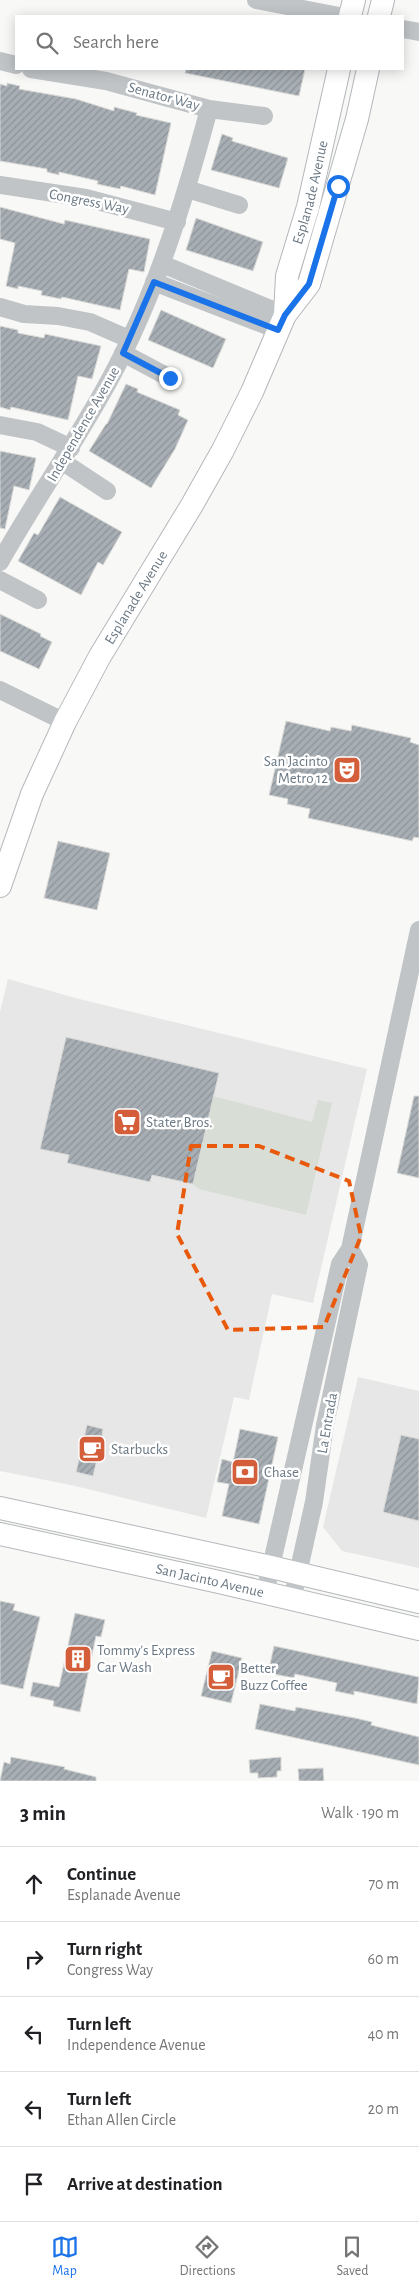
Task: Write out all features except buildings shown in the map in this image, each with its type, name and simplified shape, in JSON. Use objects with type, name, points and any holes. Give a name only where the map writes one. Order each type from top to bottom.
[{"type":"main road","points":[[350,15],[354,0]]},
{"type":"main road","points":[[379,15],[383,0]]},
{"type":"main road","name":"Esplanade Avenue","points":[[282,322],[287,276],[308,208],[338,70]]},
{"type":"main road","name":"Esplanade Avenue","points":[[0,886],[32,794],[66,722],[100,656],[192,505],[223,450],[282,322],[309,284],[354,128],[368,70]]},
{"type":"main road","name":"San Jacinto Avenue","points":[[0,1508],[271,1567],[419,1602]]},
{"type":"main road","name":"San Jacinto Avenue","points":[[0,1534],[419,1629]]},
{"type":"street","points":[[256,0],[334,15]]},
{"type":"street","points":[[404,29],[419,32]]},
{"type":"street","points":[[0,61],[15,65]]},
{"type":"street","name":"Senator Way","points":[[37,70],[106,81],[209,108],[264,116]]},
{"type":"street","name":"Independence Avenue","points":[[1,558],[67,455],[126,346],[162,264],[177,222],[209,108]]},
{"type":"street","name":"Congress Way","points":[[0,185],[86,198],[177,222]]},
{"type":"street","points":[[187,189],[239,205]]},
{"type":"street","points":[[162,264],[282,322]]},
{"type":"street","points":[[154,282],[282,322]]},
{"type":"street","points":[[0,307],[24,314],[58,316],[90,322],[170,378]]},
{"type":"street","points":[[0,425],[37,432],[67,455],[107,491]]},
{"type":"street","points":[[0,580],[38,600]]},
{"type":"street","points":[[0,690],[66,722]]},
{"type":"street","name":"La Entrada","points":[[265,1593],[340,1264],[350,1249],[419,930]]},
{"type":"street","name":"La Entrada","points":[[292,1600],[314,1502],[325,1425],[359,1266],[350,1249]]},
{"type":"highlighted area","points":[[191,1146],[259,1146],[349,1181],[361,1236],[324,1327],[228,1330],[177,1234]]},
{"type":"shaded area","points":[[8,979],[79,999],[367,1069],[313,1303],[272,1294],[249,1400],[234,1397],[206,1518],[71,1485],[0,1471],[0,1012]]},
{"type":"shaded area","points":[[213,1096],[312,1122],[318,1100],[332,1103],[306,1215],[199,1189],[193,1184]]},
{"type":"shaded area","points":[[358,1377],[419,1391],[419,1568],[342,1551],[323,1527]]},
{"type":"place","name":"San Jacinto Metro 12","points":[[347,770]]},
{"type":"place","name":"Stater Bros.","points":[[127,1122]]},
{"type":"place","name":"Starbucks","points":[[92,1449]]},
{"type":"place","name":"Chase","points":[[245,1472]]},
{"type":"place","name":"Tommy's Express Car Wash","points":[[78,1659]]},
{"type":"place","name":"Better Buzz Coffee","points":[[221,1677]]},
{"type":"route","points":[[170,378],[123,353],[154,282],[278,330],[285,315],[309,284],[338,186]]}]
